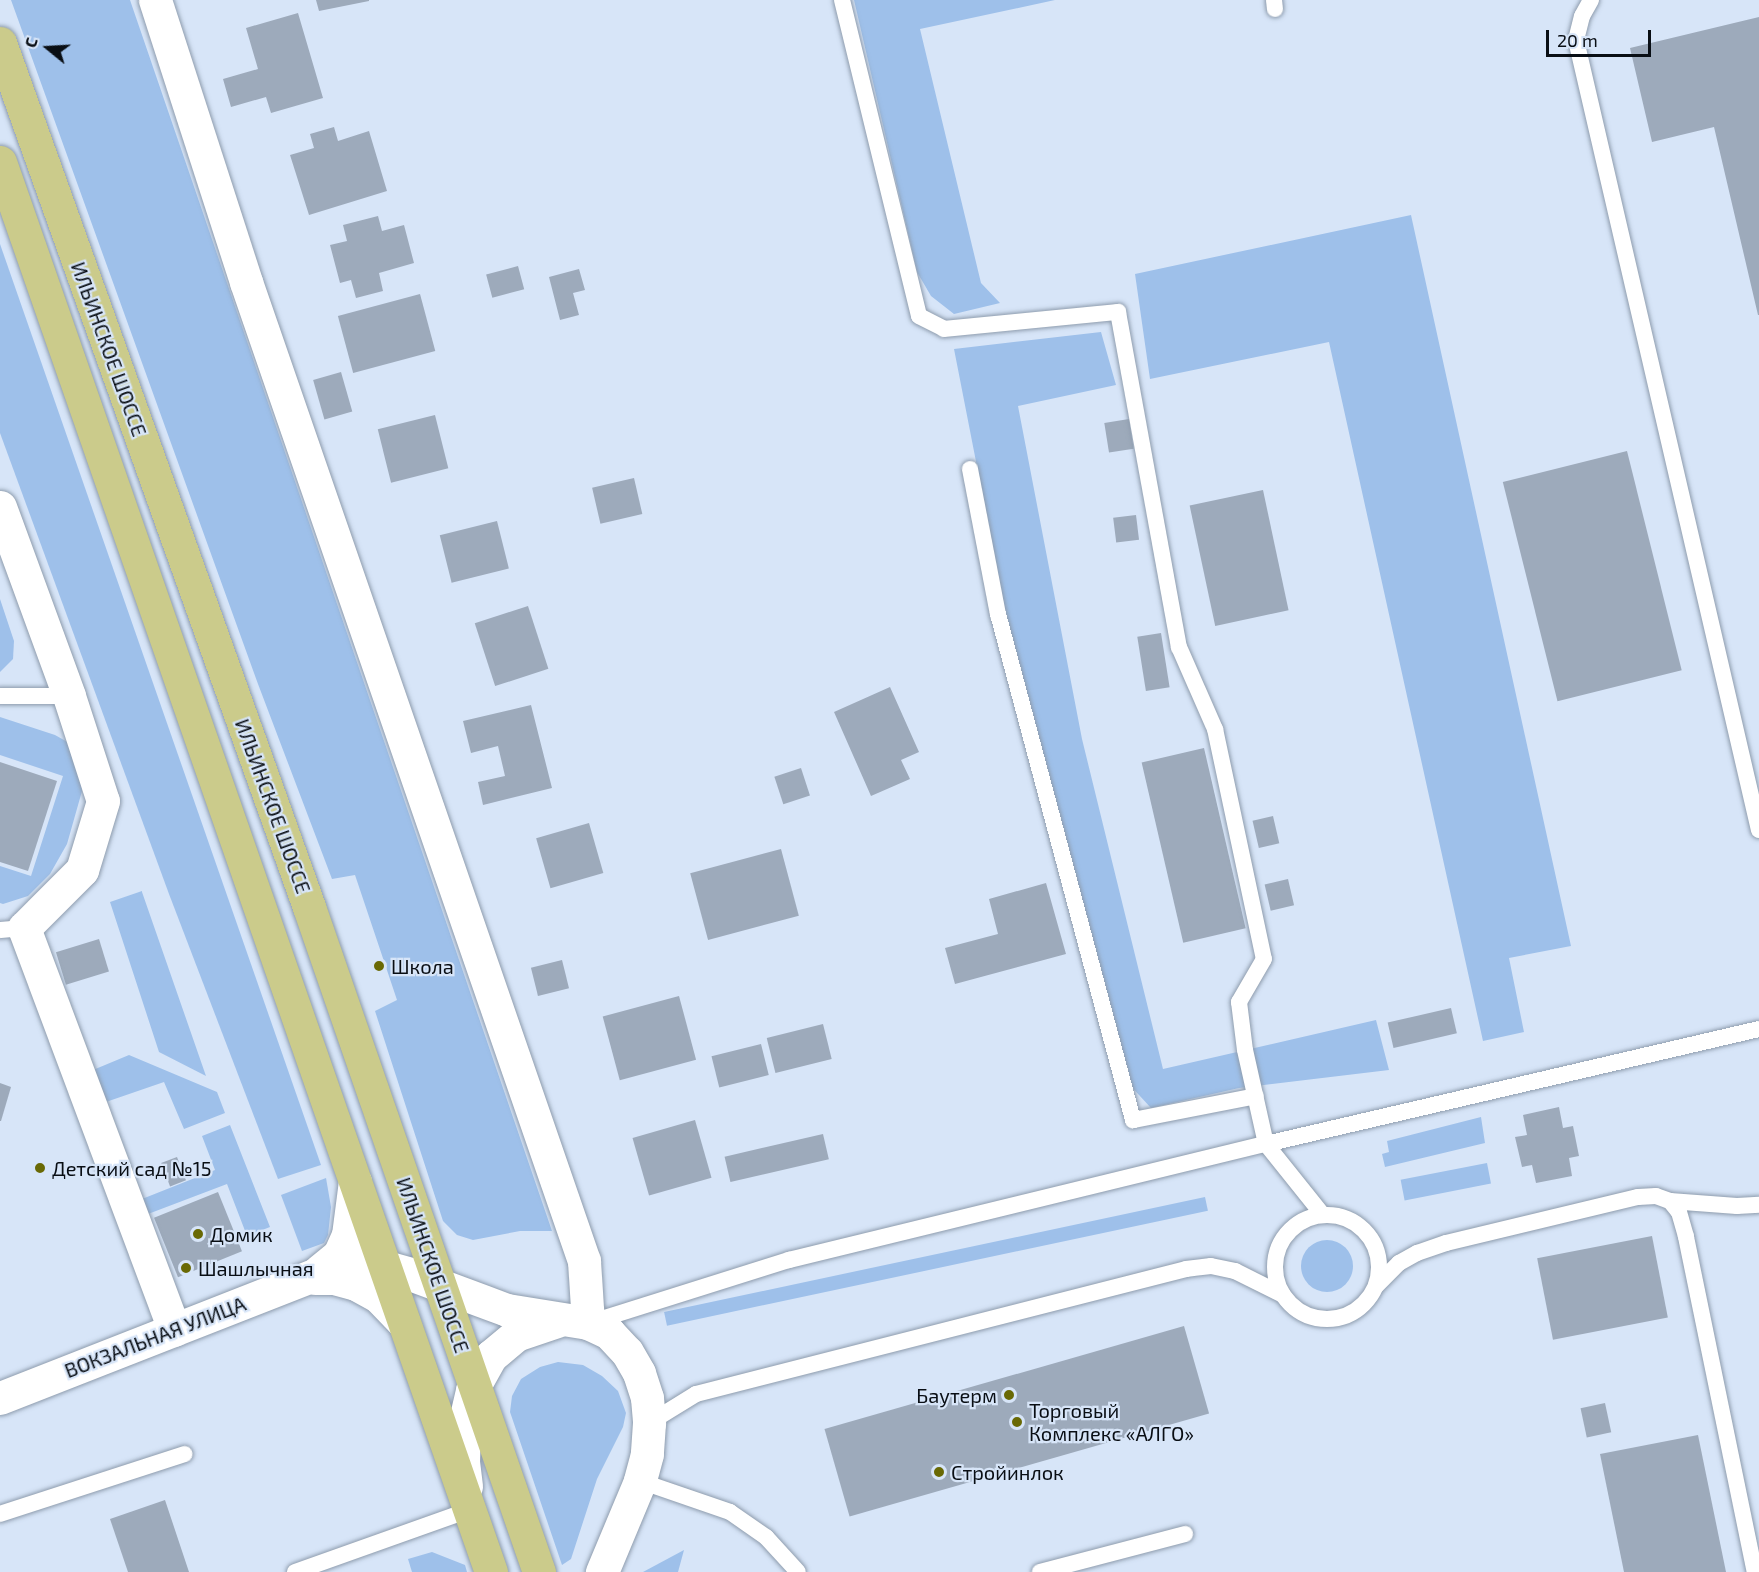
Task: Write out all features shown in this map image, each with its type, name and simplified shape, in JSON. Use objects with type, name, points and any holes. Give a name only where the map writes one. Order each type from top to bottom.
[{"type":"main road","name":"ИЛЬИНСКОЕ ШОССЕ","points":[[0,43],[305,896],[539,1572]]},
{"type":"main road","name":"ИЛЬИНСКОЕ ШОССЕ","points":[[0,162],[491,1572]]},
{"type":"street","points":[[155,0],[246,282],[584,1261],[578,1320]]},
{"type":"street","points":[[0,507],[69,696],[103,801],[82,870],[12,929],[174,1330]]},
{"type":"street","points":[[310,1278],[339,1256],[348,1236],[355,1181]]},
{"type":"street","points":[[423,1236],[444,1265],[469,1290],[507,1310]]},
{"type":"street","points":[[310,1278],[331,1267],[349,1262],[384,1266],[507,1310],[578,1320],[609,1334],[627,1352],[639,1373],[647,1398],[649,1422],[647,1454],[640,1481],[602,1572]]},
{"type":"street","points":[[310,1278],[333,1278],[356,1284],[379,1296],[403,1322]]},
{"type":"street","name":"ВОКЗАЛЬНАЯ УЛИЦА","points":[[0,1398],[310,1278]]},
{"type":"street","points":[[469,1510],[463,1462],[464,1425],[475,1385],[490,1356],[516,1335],[578,1320]]},
{"type":"lane","points":[[842,0],[919,316],[944,328],[1119,312],[1179,647],[1215,729],[1264,959],[1239,1002],[1245,1050],[1266,1144],[1322,1214]]},
{"type":"lane","points":[[1592,0],[1582,16],[1576,40],[1759,830]]},
{"type":"lane","points":[[970,469],[998,614],[1132,1120],[1256,1096]]},
{"type":"lane","points":[[0,696],[69,696]]},
{"type":"lane","points":[[578,1320],[789,1260],[1266,1144],[1759,1029]]},
{"type":"lane","points":[[649,1422],[696,1394],[1186,1269],[1211,1266],[1235,1270],[1283,1295],[1295,1308],[1310,1316],[1325,1319],[1342,1317],[1365,1302],[1399,1263],[1417,1253],[1446,1243],[1638,1197],[1656,1196],[1670,1201],[1737,1206],[1759,1205]]},
{"type":"lane","points":[[1670,1201],[1679,1212],[1686,1238],[1755,1572]]},
{"type":"lane","points":[[1283,1295],[1276,1278],[1277,1251],[1288,1231],[1304,1218],[1322,1214],[1342,1216],[1365,1231],[1375,1246],[1379,1267],[1376,1287]]},
{"type":"lane","points":[[0,1514],[185,1454]]},
{"type":"lane","points":[[640,1481],[730,1512],[766,1537],[798,1572]]},
{"type":"lane","points":[[295,1572],[469,1510]]},
{"type":"lane","points":[[1040,1572],[1185,1534]]},
{"type":"shaded area","points":[[11,0],[130,0],[552,1231],[520,1231],[473,1240],[457,1235],[443,1221],[375,1011],[397,1000],[355,875],[332,879],[258,684]]},
{"type":"shaded area","points":[[854,0],[1055,0],[920,29],[981,283],[1000,303],[954,314],[931,296],[917,272]]},
{"type":"shaded area","points":[[1411,215],[1571,946],[1509,958],[1524,1032],[1483,1041],[1329,342],[1150,379],[1135,274]]},
{"type":"shaded area","points":[[0,244],[321,1165],[278,1179],[169,894],[0,433]]},
{"type":"shaded area","points":[[1101,332],[1116,385],[1018,406],[1082,739],[1163,1069],[1376,1020],[1389,1070],[1239,1088],[1151,1108],[1128,1083],[1006,615],[954,349]]},
{"type":"shaded area","points":[[0,599],[14,641],[13,659],[0,672]]},
{"type":"shaded area","points":[[0,717],[55,735],[71,744],[80,756],[82,791],[67,844],[50,874],[28,896],[3,904],[0,903],[0,866],[31,876],[63,776],[0,755]]},
{"type":"shaded area","points":[[142,891],[206,1076],[159,1052],[110,902]]},
{"type":"shaded area","points":[[129,1055],[217,1092],[225,1113],[184,1129],[164,1082],[103,1103],[93,1070]]},
{"type":"shaded area","points":[[1481,1117],[1485,1143],[1385,1167],[1382,1154],[1389,1152],[1387,1141]]},
{"type":"shaded area","points":[[230,1125],[270,1227],[247,1236],[227,1184],[148,1214],[142,1199],[215,1170],[202,1136]]},
{"type":"shaded area","points":[[1487,1163],[1491,1184],[1405,1200],[1401,1180]]},
{"type":"shaded area","points":[[326,1178],[331,1207],[328,1235],[324,1243],[302,1251],[281,1195]]},
{"type":"shaded area","points":[[1205,1197],[1208,1211],[667,1326],[664,1312]]},
{"type":"shaded area","points":[[1322,1240],[1332,1240],[1341,1244],[1349,1252],[1353,1266],[1349,1280],[1341,1288],[1332,1292],[1322,1292],[1313,1288],[1305,1280],[1301,1271],[1301,1261],[1305,1252],[1313,1244]]},
{"type":"shaded area","points":[[558,1362],[583,1365],[602,1376],[618,1391],[626,1413],[623,1427],[597,1479],[571,1559],[562,1565],[510,1412],[512,1396],[521,1379],[540,1367]]},
{"type":"shaded area","points":[[684,1550],[678,1572],[643,1572]]},
{"type":"shaded area","points":[[432,1552],[465,1565],[467,1572],[412,1572],[408,1559]]},
{"type":"building","points":[[316,0],[369,0],[369,1],[319,11]]},
{"type":"building","points":[[298,13],[323,98],[271,113],[266,97],[231,107],[223,79],[258,69],[246,28]]},
{"type":"building","points":[[1759,17],[1758,315],[1714,127],[1652,142],[1630,48]]},
{"type":"building","points":[[334,127],[338,141],[369,131],[387,191],[309,215],[290,155],[314,148],[310,134]]},
{"type":"building","points":[[378,216],[382,231],[404,225],[414,263],[379,273],[383,291],[356,298],[351,280],[340,283],[330,245],[347,241],[343,225]]},
{"type":"building","points":[[518,266],[524,289],[492,298],[486,275]]},
{"type":"building","points":[[579,269],[585,290],[573,293],[579,315],[560,320],[549,277]]},
{"type":"building","points":[[420,294],[435,351],[353,373],[338,316]]},
{"type":"building","points":[[341,372],[352,411],[324,419],[313,380]]},
{"type":"building","points":[[435,415],[448,468],[391,483],[378,429]]},
{"type":"building","points":[[1129,419],[1134,449],[1109,453],[1104,423]]},
{"type":"building","points":[[1627,451],[1682,670],[1557,701],[1503,482]]},
{"type":"building","points":[[634,478],[642,514],[600,524],[592,488]]},
{"type":"building","points":[[1263,490],[1289,610],[1215,626],[1190,506]]},
{"type":"building","points":[[1136,515],[1139,540],[1116,543],[1113,518]]},
{"type":"building","points":[[497,521],[509,569],[452,583],[440,535]]},
{"type":"building","points":[[528,606],[548,669],[495,686],[475,623]]},
{"type":"building","points":[[1161,633],[1170,687],[1146,691],[1137,637]]},
{"type":"building","points":[[890,687],[919,752],[901,760],[910,779],[871,796],[834,712]]},
{"type":"building","points":[[531,705],[552,788],[483,805],[478,782],[505,776],[498,746],[471,753],[463,721]]},
{"type":"building","points":[[1204,748],[1246,928],[1183,943],[1142,762]]},
{"type":"building","points":[[0,762],[57,781],[28,871],[0,862]]},
{"type":"building","points":[[801,768],[810,796],[783,804],[774,777]]},
{"type":"building","points":[[1273,816],[1279,843],[1259,848],[1253,821]]},
{"type":"building","points":[[589,823],[603,873],[550,888],[536,838]]},
{"type":"building","points":[[781,849],[799,916],[708,940],[690,873]]},
{"type":"building","points":[[1288,879],[1294,905],[1271,911],[1265,884]]},
{"type":"building","points":[[1046,883],[1066,954],[955,984],[945,948],[998,934],[989,899]]},
{"type":"building","points":[[99,939],[109,972],[66,985],[56,952]]},
{"type":"building","points":[[562,960],[569,988],[538,996],[531,968]]},
{"type":"building","points":[[679,996],[696,1060],[620,1080],[603,1016]]},
{"type":"building","points":[[1451,1008],[1457,1033],[1394,1048],[1388,1023]]},
{"type":"building","points":[[823,1024],[832,1059],[775,1073],[767,1038]]},
{"type":"building","points":[[761,1044],[769,1075],[719,1087],[712,1056]]},
{"type":"building","points":[[0,1083],[11,1087],[1,1121],[0,1121]]},
{"type":"building","points":[[1559,1107],[1563,1128],[1573,1126],[1579,1156],[1569,1158],[1572,1176],[1536,1183],[1532,1165],[1522,1167],[1515,1137],[1527,1135],[1523,1115]]},
{"type":"building","points":[[695,1120],[712,1178],[649,1196],[633,1138]]},
{"type":"building","points":[[823,1134],[829,1159],[730,1182],[725,1157]]},
{"type":"building","points":[[177,1157],[186,1180],[170,1186],[161,1163]]},
{"type":"building","name":"Домик","points":[[218,1192],[242,1251],[178,1277],[154,1218]]},
{"type":"building","points":[[1652,1236],[1668,1317],[1553,1340],[1537,1258]]},
{"type":"building","name":"Торговый Комплекс «АЛГО»","points":[[1184,1326],[1209,1413],[850,1517],[824,1429]]},
{"type":"building","points":[[1605,1403],[1611,1432],[1587,1438],[1581,1408]]},
{"type":"building","points":[[1698,1435],[1726,1572],[1624,1572],[1600,1454]]},
{"type":"building","points":[[165,1500],[189,1572],[128,1572],[110,1519]]},
{"type":"place","name":"Школа","points":[[379,966]]},
{"type":"place","name":"Детский сад №15","points":[[40,1168]]},
{"type":"place","name":"Домик","points":[[198,1234]]},
{"type":"place","name":"Шашлычная","points":[[186,1268]]},
{"type":"place","name":"Баутерм","points":[[1009,1395]]},
{"type":"place","name":"Торговый Комплекс «АЛГО»","points":[[1017,1422]]},
{"type":"place","name":"Стройинлок","points":[[939,1472]]}]
